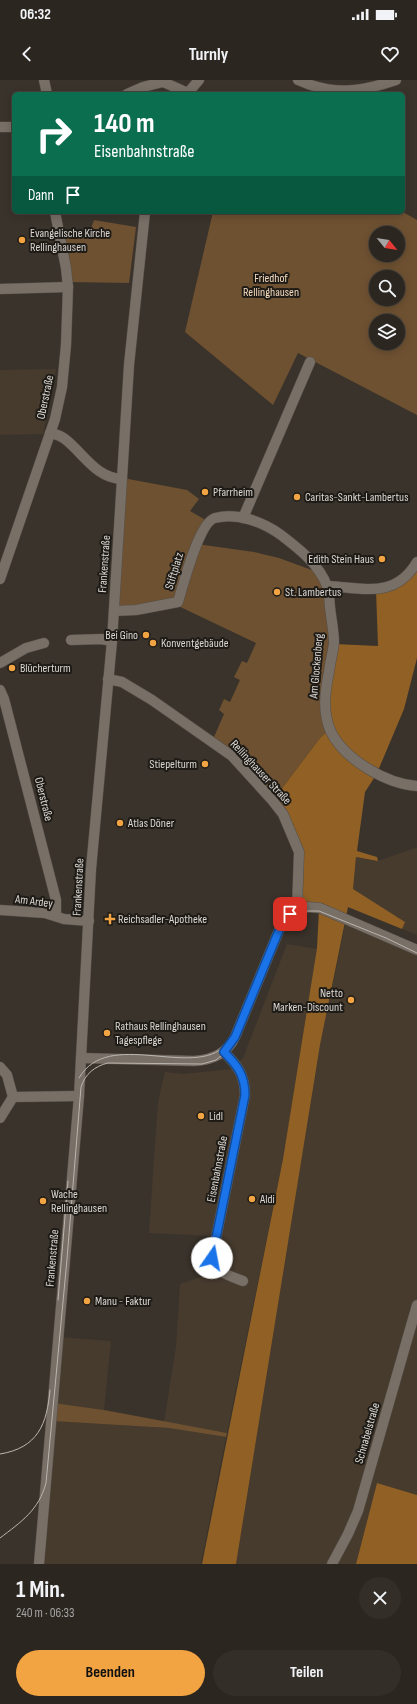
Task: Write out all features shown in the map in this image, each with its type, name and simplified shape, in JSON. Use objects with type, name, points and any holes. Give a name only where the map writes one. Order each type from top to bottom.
[{"type":"street","points":[[44,80],[47,92]]},
{"type":"street","points":[[189,92],[199,80]]},
{"type":"street","points":[[298,80],[309,85],[345,92],[366,90],[396,80]]},
{"type":"street","points":[[132,92],[143,87],[163,82],[186,92]]},
{"type":"street","points":[[0,127],[12,127]]},
{"type":"street","name":"Oberstraße","points":[[0,579],[50,433],[58,406],[63,375],[68,287],[66,268],[55,214]]},
{"type":"street","name":"Frankenstraße","points":[[39,1564],[81,1058],[92,861],[112,641],[129,364],[145,214]]},
{"type":"street","points":[[0,289],[68,287]]},
{"type":"street","points":[[243,518],[310,362]]},
{"type":"street","points":[[50,433],[64,438],[91,466],[111,478],[122,478]]},
{"type":"street","name":"Stiftplatz","points":[[114,611],[136,610],[178,602],[195,547],[210,521],[215,518],[243,518]]},
{"type":"street","name":"Am Glockenberg","points":[[243,518],[261,523],[298,548],[320,573],[328,586],[334,642],[324,699],[327,719],[332,733],[338,742],[354,759],[375,773],[401,785],[417,786]]},
{"type":"street","points":[[328,586],[385,589],[400,582],[417,562]]},
{"type":"street","points":[[71,640],[101,639],[112,641]]},
{"type":"street","points":[[0,663],[26,648],[44,643]]},
{"type":"street","name":"Rellinghauser Straße","points":[[108,679],[122,682],[211,740],[232,756],[272,800],[283,814],[299,852],[297,909]]},
{"type":"street","name":"Oberstraße","points":[[0,691],[32,805],[56,900],[56,916]]},
{"type":"street","points":[[81,1058],[194,1061],[211,1058],[224,1052],[235,1037],[284,920],[297,909],[308,907],[320,908],[417,950]]},
{"type":"street","name":"Am Ardey","points":[[0,910],[45,914],[89,921]]},
{"type":"street","name":"Eisenbahnstraße","points":[[224,1052],[235,1063],[244,1078],[245,1095],[212,1258],[218,1269],[226,1275],[243,1281]]},
{"type":"street","points":[[0,1067],[6,1075],[13,1097],[0,1118]]},
{"type":"street","points":[[13,1097],[78,1096]]},
{"type":"street","name":"Schnabelstraße","points":[[332,1564],[358,1511],[417,1305]]},
{"type":"shaded area","points":[[56,369],[43,434],[0,435],[0,370]]},
{"type":"shaded area","points":[[417,562],[417,658],[404,709],[377,773],[339,742],[328,719],[334,644],[378,646],[376,590],[384,590]]},
{"type":"shaded area","points":[[329,730],[376,775],[365,792],[357,851],[377,857],[378,861],[356,857],[353,889],[405,922],[402,929],[348,907],[320,1045],[236,1564],[202,1564],[283,1159],[317,948],[319,909],[299,910],[301,872],[274,799],[320,738]]},
{"type":"shaded area","points":[[417,847],[417,935],[402,929],[404,922],[353,889],[356,857],[378,861]]},
{"type":"shaded area","points":[[346,921],[417,952],[417,1495],[377,1483],[356,1564],[236,1564],[320,1045]]},
{"type":"shaded area","points":[[287,944],[317,949],[283,1159],[227,1433],[164,1422],[176,1347],[180,1284],[215,1272],[209,1260],[211,1236],[149,1233],[158,1102],[165,1072],[183,1074],[231,1069],[243,1058]]},
{"type":"shaded area","points":[[58,1337],[111,1341],[104,1410],[54,1403]]},
{"type":"shaded area","points":[[52,1421],[169,1428],[226,1437],[201,1564],[40,1564]]},
{"type":"shaded area","points":[[377,1483],[417,1495],[417,1564],[356,1564]]},
{"type":"green space","name":"Friedhof Rellinghausen","points":[[405,213],[417,220],[417,415],[298,353],[273,405],[185,332],[213,214]]},
{"type":"green space","points":[[94,220],[136,227],[129,283],[68,282],[60,231],[89,234]]},
{"type":"green space","points":[[123,478],[187,490],[199,499],[190,511],[209,522],[197,544],[254,552],[279,558],[320,573],[327,587],[333,642],[329,730],[320,738],[274,799],[235,755],[214,737],[224,714],[219,710],[224,699],[230,702],[240,680],[234,677],[242,661],[247,663],[256,643],[172,603],[114,611]]},
{"type":"green space","points":[[54,1403],[104,1410],[227,1433],[226,1437],[169,1428],[52,1421]]},
{"type":"tram line","points":[[0,1538],[22,1521],[34,1508],[39,1501],[46,1483],[81,1087],[85,1078],[95,1068],[108,1063],[202,1064],[216,1060],[233,1046],[243,1026],[282,928],[296,913],[302,911],[319,911],[386,938],[417,953]]},
{"type":"tram line","points":[[79,1078],[92,1063],[110,1056],[130,1054],[193,1058],[211,1054],[226,1045]]},
{"type":"tram line","points":[[58,1300],[68,1181]]},
{"type":"tram line","points":[[0,1454],[13,1451],[32,1440],[43,1424],[49,1402],[50,1390]]},
{"type":"place","name":"Evangelische Kirche Rellinghausen","points":[[22,240]]},
{"type":"place","name":"Pfarrheim","points":[[205,492]]},
{"type":"place","name":"Caritas-Sankt-Lambertus","points":[[297,497]]},
{"type":"place","name":"Edith Stein Haus","points":[[382,559]]},
{"type":"place","name":"St. Lambertus","points":[[277,592]]},
{"type":"place","name":"Bei Gino","points":[[146,635]]},
{"type":"place","name":"Konventgebäude","points":[[153,643]]},
{"type":"place","name":"Blücherturm","points":[[12,668]]},
{"type":"place","name":"Stiepelturm","points":[[205,764]]},
{"type":"place","name":"Atlas Döner","points":[[120,823]]},
{"type":"place","name":"Reichsadler-Apotheke","points":[[110,919]]},
{"type":"place","name":"Netto Marken-Discount","points":[[351,1000]]},
{"type":"place","name":"Rathaus Rellinghausen Tagespflege","points":[[107,1033]]},
{"type":"place","name":"Lidl","points":[[201,1116]]},
{"type":"place","name":"Aldi","points":[[252,1199]]},
{"type":"place","name":"Wache Rellinghausen","points":[[43,1201]]},
{"type":"place","name":"Manu - Faktur","points":[[87,1301]]},
{"type":"route","points":[[212,1258],[245,1095],[244,1078],[232,1059],[224,1052],[235,1037],[280,928],[284,920],[290,914]]}]
